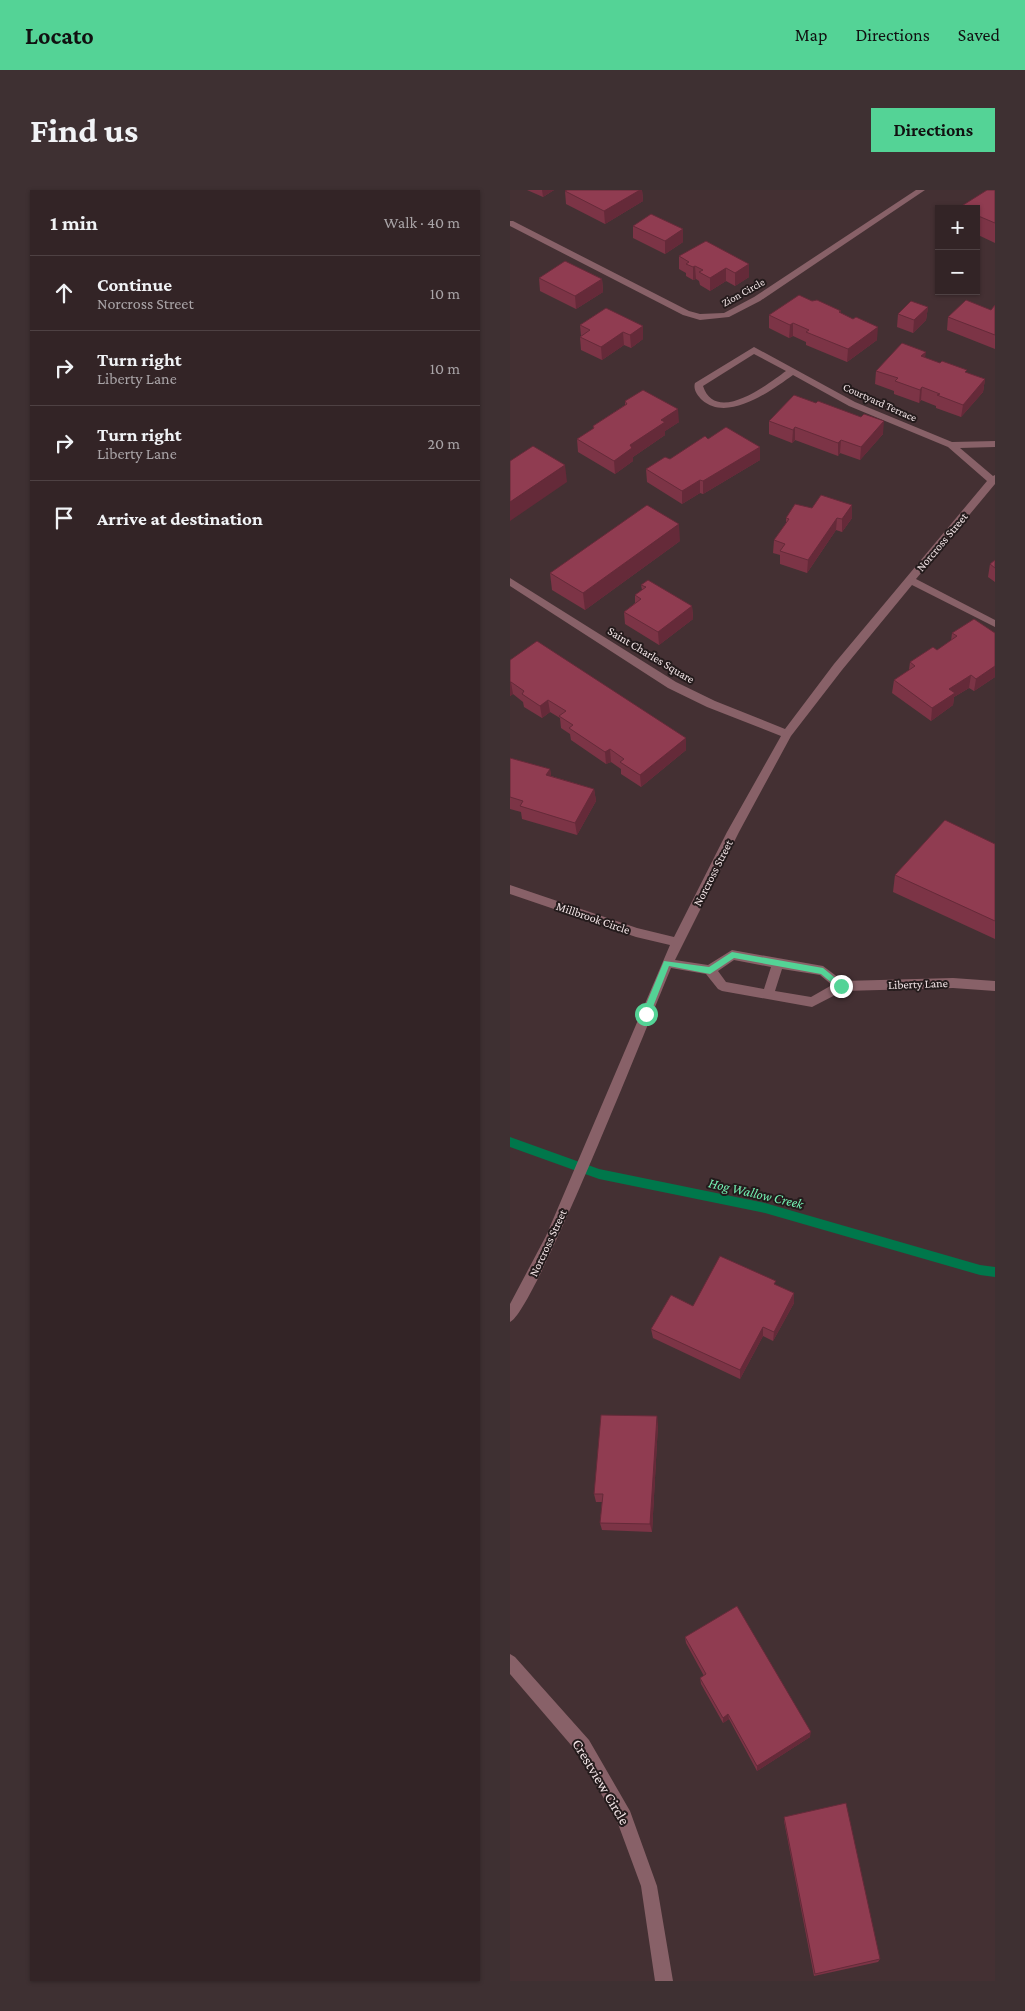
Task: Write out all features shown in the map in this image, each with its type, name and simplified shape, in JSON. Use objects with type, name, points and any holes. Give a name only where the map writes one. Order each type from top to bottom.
[{"type":"street","name":"Zion Circle","points":[[510,223],[686,313],[700,317],[716,318],[757,299],[921,190]]},
{"type":"street","name":"Courtyard Terrace","points":[[793,371],[747,401],[732,405],[720,405],[704,397],[698,385],[754,350],[793,371],[852,404],[951,445],[994,480]]},
{"type":"street","points":[[951,445],[995,444]]},
{"type":"street","name":"Norcross Street","points":[[510,1316],[552,1238],[667,963],[733,832],[788,734],[838,667],[994,480]]},
{"type":"street","points":[[910,580],[995,624]]},
{"type":"street","name":"Saint Charles Square","points":[[510,582],[672,685],[710,704],[788,734]]},
{"type":"street","name":"Millbrook Circle","points":[[510,890],[636,932],[678,942]]},
{"type":"street","points":[[667,963],[710,970],[732,955],[823,971],[841,986]]},
{"type":"street","points":[[768,994],[778,963]]},
{"type":"street","name":"Liberty Lane","points":[[710,970],[722,986],[812,1002],[841,986],[953,983],[995,986]]},
{"type":"street","name":"Crestview Circle","points":[[510,1662],[583,1746],[624,1817],[649,1886],[664,1981]]},
{"type":"building","points":[[640,190],[604,211],[565,191]]},
{"type":"building","points":[[987,190],[995,190],[995,223],[980,217],[980,205],[963,205]]},
{"type":"building","points":[[651,214],[683,229],[665,241],[633,226]]},
{"type":"building","points":[[706,241],[749,264],[735,273],[726,268],[710,278],[699,272],[703,270],[686,264],[689,262],[679,256]]},
{"type":"building","points":[[565,261],[602,279],[575,296],[539,278]]},
{"type":"building","points":[[799,295],[812,301],[817,300],[853,319],[856,317],[878,327],[848,349],[806,332],[809,330],[793,323],[790,325],[769,315]]},
{"type":"building","points":[[966,300],[991,310],[995,305],[995,335],[948,317]]},
{"type":"building","points":[[911,301],[928,307],[914,320],[898,314]]},
{"type":"building","points":[[606,308],[643,326],[630,335],[623,332],[601,347],[580,337],[590,330],[580,325]]},
{"type":"building","points":[[902,343],[926,352],[921,356],[940,363],[942,361],[985,379],[963,405],[922,387],[920,390],[895,381],[898,378],[876,371]]},
{"type":"building","points":[[643,390],[678,409],[661,420],[665,422],[630,445],[632,448],[614,461],[577,439],[627,404],[625,401]]},
{"type":"building","points":[[794,395],[816,403],[818,401],[861,417],[864,414],[884,421],[861,447],[841,440],[838,443],[795,427],[793,430],[769,421]]},
{"type":"building","points":[[726,427],[760,447],[703,481],[700,480],[682,491],[646,469],[665,457],[670,459],[705,436],[708,439]]},
{"type":"building","points":[[533,446],[565,465],[510,502],[510,461]]},
{"type":"building","points":[[821,495],[852,505],[842,519],[837,518],[808,560],[780,551],[785,544],[774,540],[789,519],[786,518],[795,504],[812,508]]},
{"type":"building","points":[[647,505],[679,524],[583,593],[550,573]]},
{"type":"building","points":[[995,560],[995,568],[990,564]]},
{"type":"building","points":[[648,580],[692,606],[658,632],[624,612],[641,599],[635,595],[646,587],[641,585]]},
{"type":"building","points":[[974,619],[995,633],[995,666],[976,679],[971,675],[949,689],[955,693],[932,708],[894,680],[915,666],[910,662],[933,647],[937,650],[957,636],[952,633]]},
{"type":"building","points":[[537,641],[686,738],[640,775],[620,762],[624,759],[610,749],[605,752],[569,728],[573,725],[559,716],[566,711],[548,700],[540,706],[522,694],[524,691],[510,682],[510,660]]},
{"type":"building","points":[[510,758],[550,769],[546,775],[594,789],[575,823],[520,806],[523,801],[510,797]]},
{"type":"building","points":[[945,820],[995,844],[995,921],[895,875]]},
{"type":"building","points":[[720,1256],[776,1281],[774,1284],[794,1293],[774,1332],[763,1327],[740,1370],[651,1329],[671,1295],[693,1306]]},
{"type":"building","points":[[601,1415],[657,1416],[650,1524],[600,1523],[603,1494],[594,1494]]},
{"type":"building","points":[[737,1606],[811,1732],[757,1766],[728,1714],[723,1718],[700,1678],[706,1674],[685,1637]]},
{"type":"building","points":[[846,1803],[880,1959],[815,1974],[784,1817]]},
{"type":"waterway","name":"Hog Wallow Creek","points":[[510,1142],[599,1174],[765,1208],[980,1270],[995,1272]]},
{"type":"route","points":[[646,1014],[667,963],[710,970],[732,955],[756,958],[823,971],[841,986]]}]
